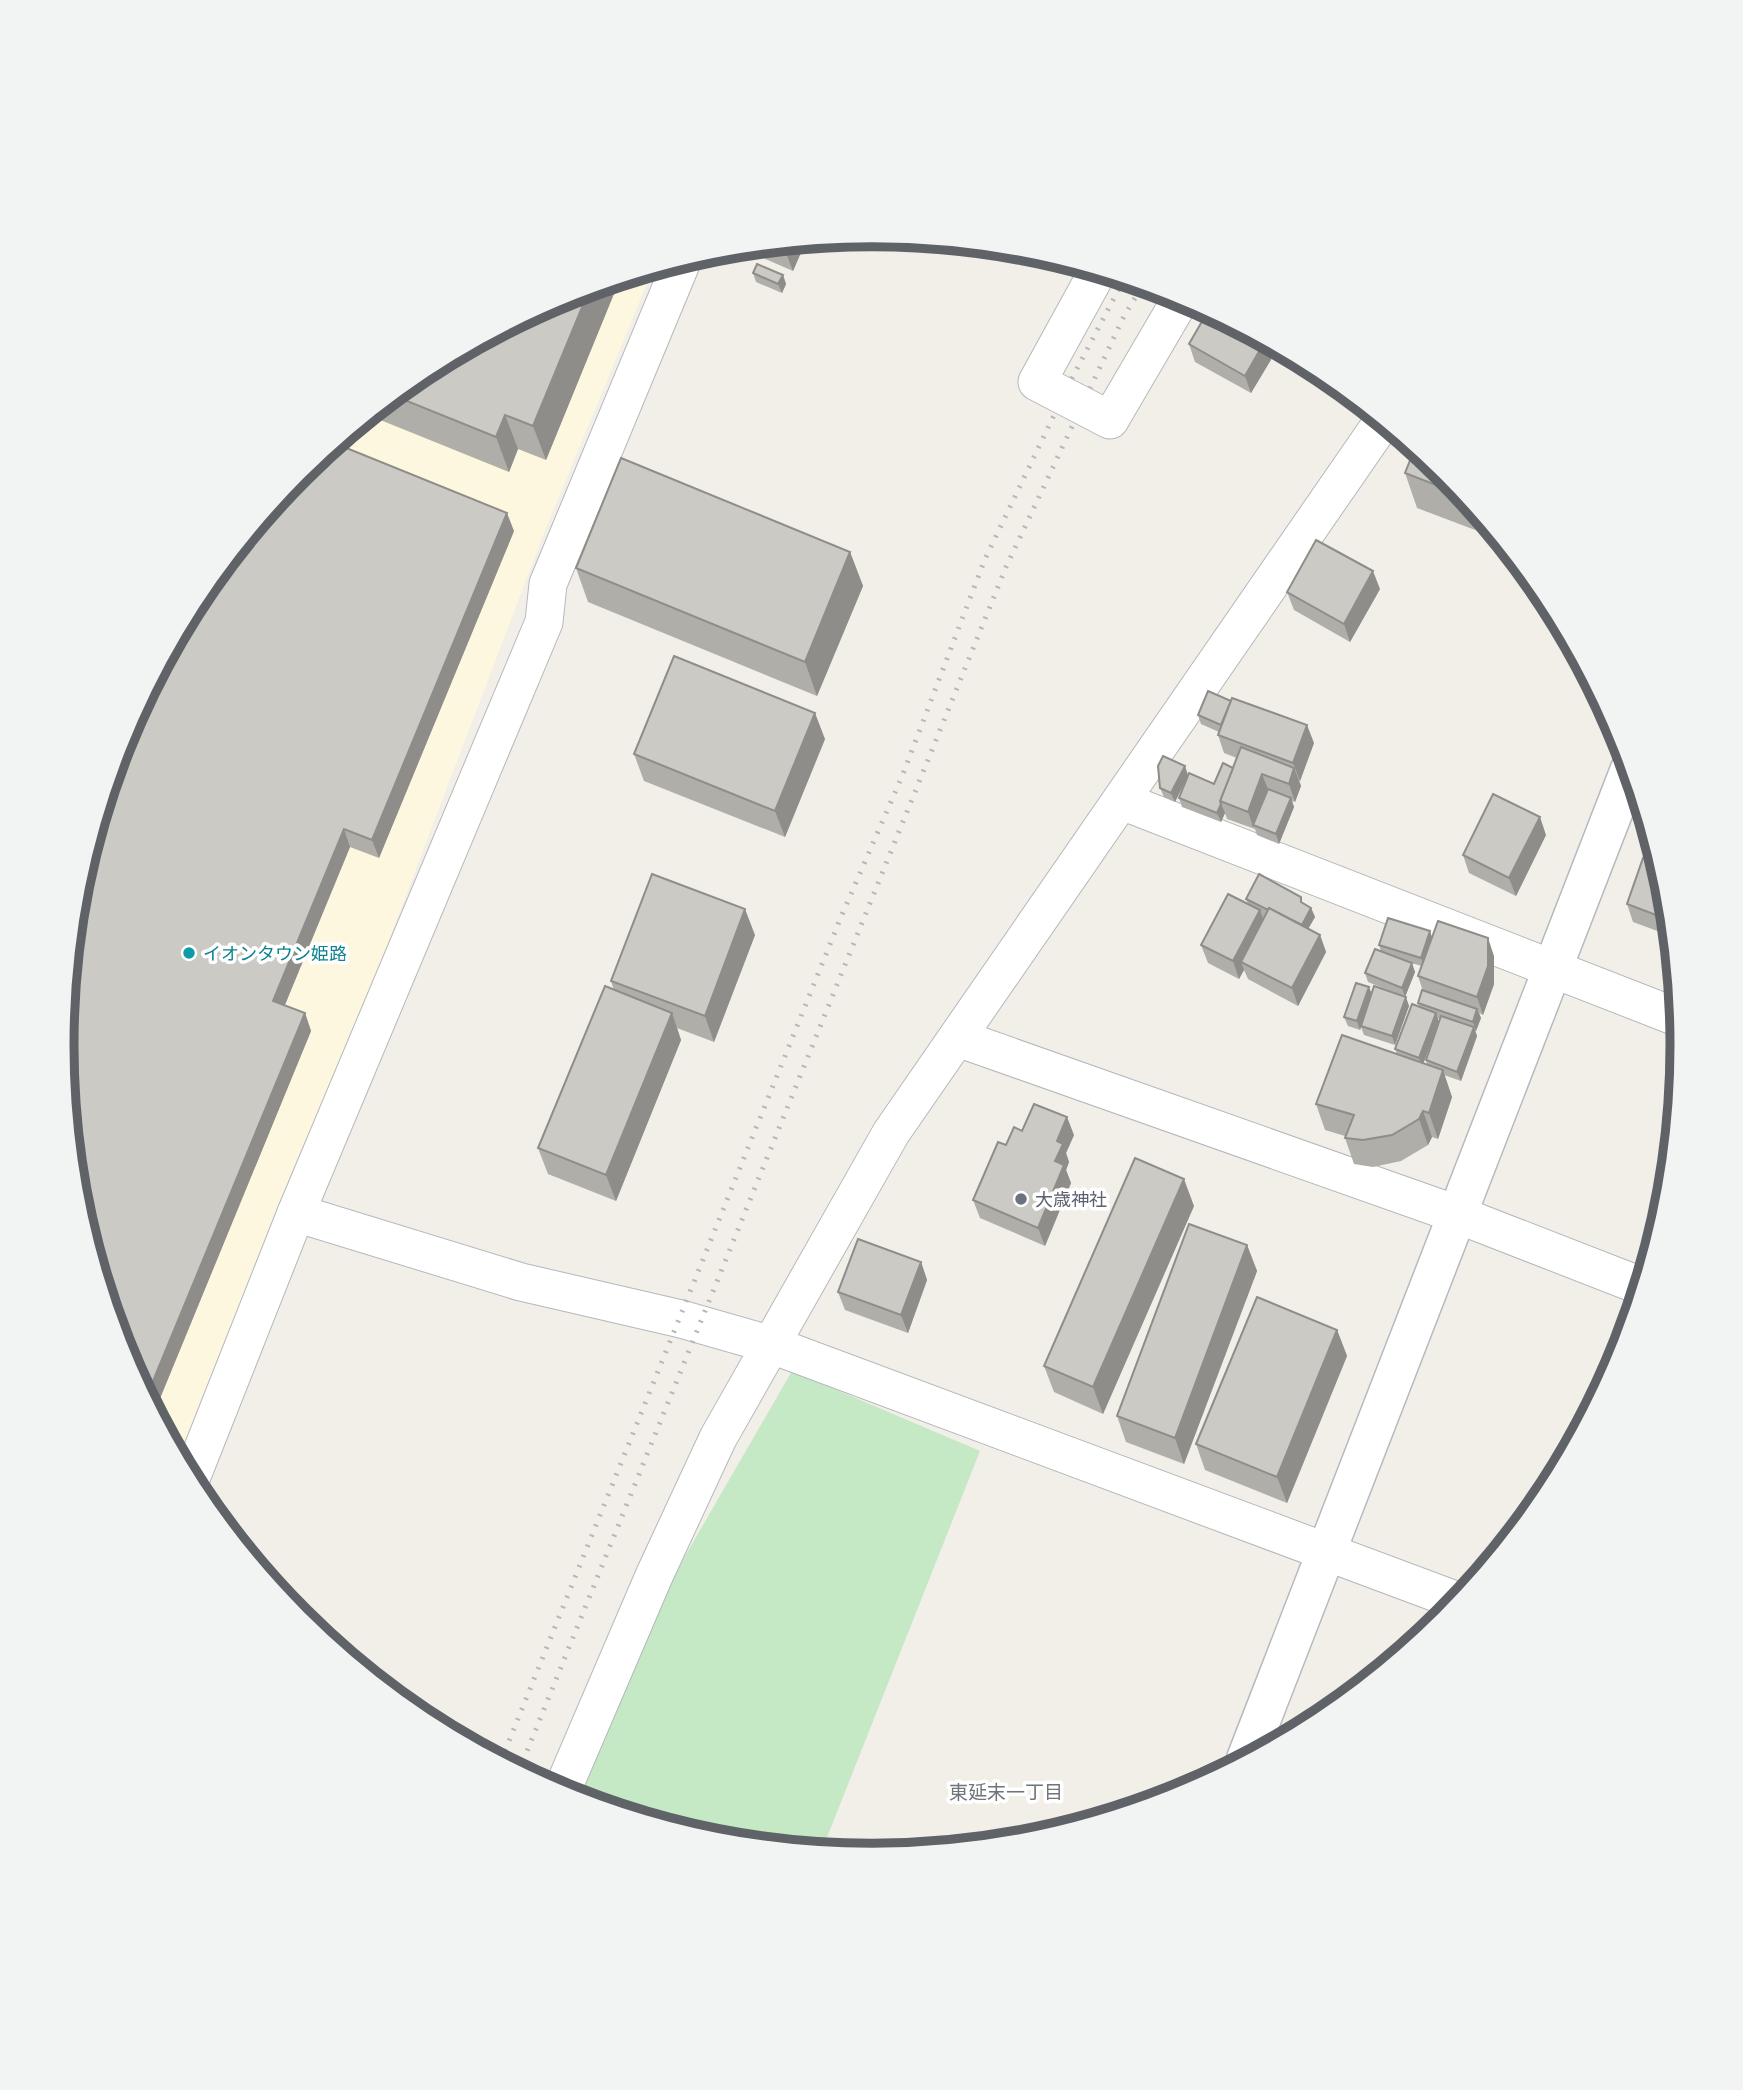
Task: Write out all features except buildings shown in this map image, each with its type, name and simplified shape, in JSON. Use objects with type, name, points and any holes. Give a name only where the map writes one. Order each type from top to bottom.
[{"type":"street","points":[[195,1468],[296,1213],[544,622],[548,584],[679,271]]},
{"type":"street","points":[[1094,279],[1037,383],[1110,420],[1176,308]]},
{"type":"street","points":[[566,1782],[654,1576],[718,1438],[891,1133],[1378,429]]},
{"type":"street","points":[[1250,1747],[1456,1214],[1555,968],[1625,782]]},
{"type":"street","points":[[1122,800],[1669,1014]]},
{"type":"street","points":[[958,1038],[1456,1214],[1633,1283]]},
{"type":"street","points":[[296,1213],[521,1282],[681,1319],[772,1345],[1447,1597]]},
{"type":"shaded area","name":"イオンタウン姫路","points":[[649,279],[544,533],[348,1047],[183,1449],[134,1350],[116,1302],[89,1201],[80,1149],[75,1097],[75,993],[80,941],[99,845],[276,514],[307,481],[345,445],[386,412],[428,381],[473,354],[566,308]]},
{"type":"green space","points":[[792,1371],[980,1451],[825,1841],[716,1828],[665,1816],[581,1788],[677,1570]]},
{"type":"railway","points":[[504,1753],[841,917],[903,774],[985,559],[1069,384],[1120,287]]},
{"type":"railway","points":[[522,1763],[1006,567],[1124,316],[1138,293]]},
{"type":"place","name":"イオンタウン姫路","points":[[189,953]]},
{"type":"place","name":"大歳神社","points":[[1021,1199]]},
{"type":"district","name":"東延末一丁目","points":[[1006,1792]]}]
